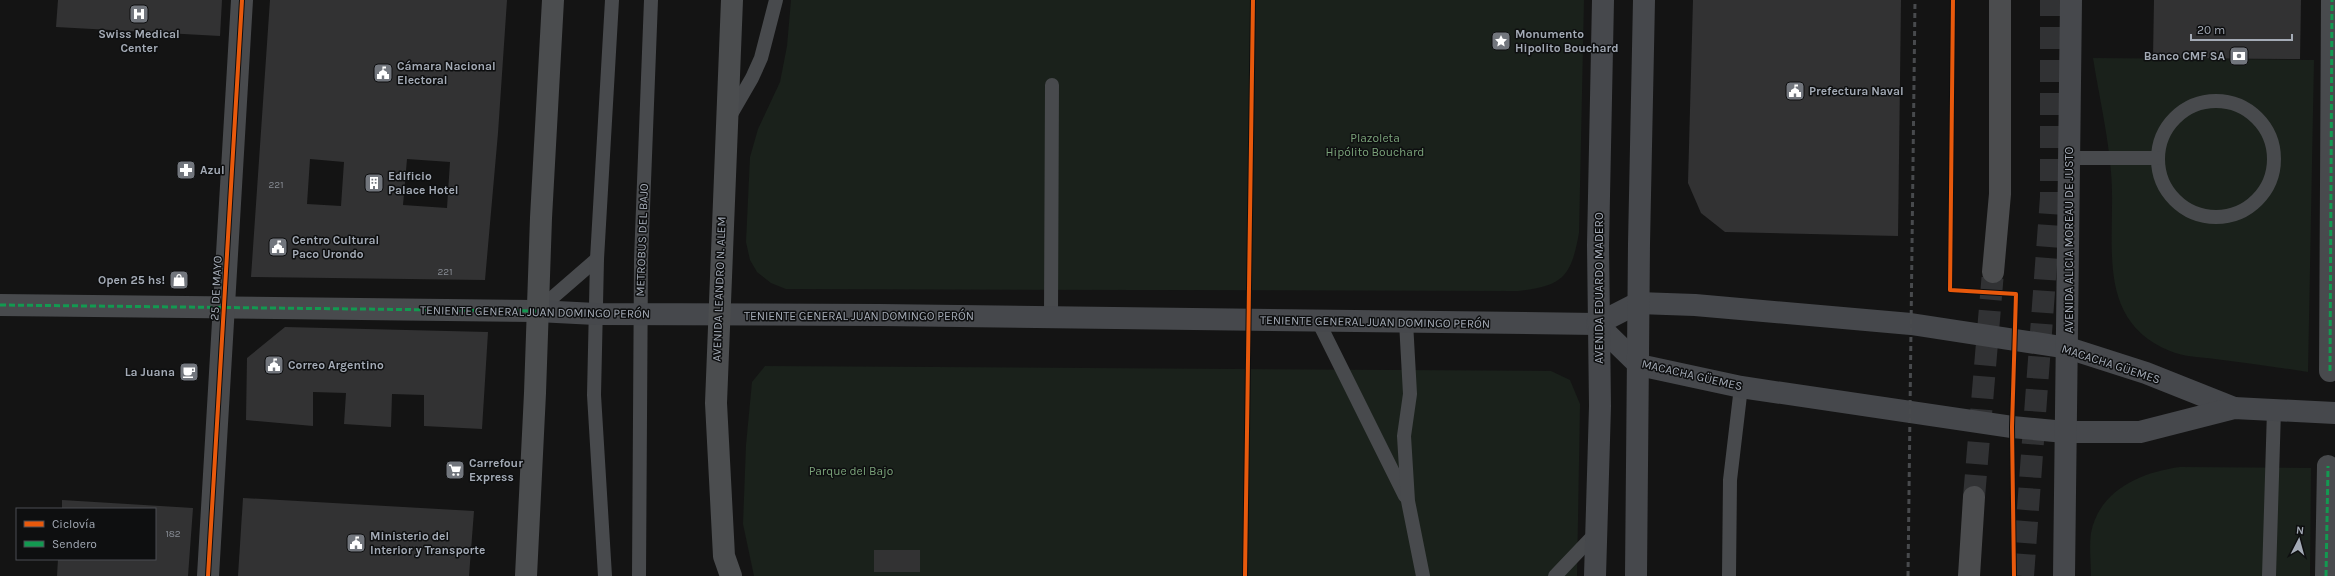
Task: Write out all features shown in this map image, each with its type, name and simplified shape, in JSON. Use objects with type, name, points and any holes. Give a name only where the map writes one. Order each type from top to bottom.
[{"type":"highway","points":[[1993,272],[2000,194],[2000,0]]},
{"type":"highway","points":[[1969,576],[1974,497]]},
{"type":"main road","points":[[526,576],[537,311],[553,0]]},
{"type":"main road","name":"AVENIDA LEANDRO N. ALEM","points":[[731,576],[724,556],[716,403],[718,314],[732,0]]},
{"type":"main road","name":"AVENIDA EDUARDO MADERO","points":[[1595,576],[1600,406],[1597,324],[1603,0]]},
{"type":"main road","points":[[1636,576],[1639,365],[1638,303],[1644,0]]},
{"type":"main road","name":"AVENIDA ALICIA MOREAU DE JUSTO","points":[[2064,576],[2065,432],[2068,348],[2071,0]]},
{"type":"main road","name":"MACACHA GÜEMES","points":[[2234,408],[2146,373],[2068,348],[1911,324],[1694,305],[1638,303],[1597,324],[1639,365],[1741,387],[1997,425],[2065,432],[2140,432],[2234,408],[2335,413]]},
{"type":"main road","name":"TENIENTE GENERAL JUAN DOMINGO PERÓN","points":[[537,311],[596,314],[1051,317],[1597,324]]},
{"type":"main road","points":[[528,549],[533,576]]},
{"type":"street","name":"25 DE MAYO","points":[[208,576],[242,0]]},
{"type":"street","points":[[2330,371],[2332,0]]},
{"type":"street","name":"TENIENTE GENERAL JUAN DOMINGO PERÓN","points":[[0,305],[537,311]]},
{"type":"street","points":[[2326,576],[2328,466]]},
{"type":"lane","points":[[605,576],[594,395],[597,259],[612,0]]},
{"type":"lane","name":"METROBUS DEL BAJO","points":[[639,576],[640,314],[651,0]]},
{"type":"lane","points":[[727,121],[752,78],[760,58],[776,0]]},
{"type":"lane","points":[[1051,317],[1052,85]]},
{"type":"lane","points":[[2205,102],[2225,102],[2244,108],[2260,121],[2266,131],[2274,155],[2272,174],[2265,191],[2252,205],[2236,215],[2217,218],[2198,215],[2181,207],[2168,194],[2159,176],[2157,158],[2161,138],[2171,121],[2186,108],[2205,102]]},
{"type":"lane","points":[[2070,158],[2157,158]]},
{"type":"lane","points":[[537,311],[597,259]]},
{"type":"lane","points":[[1318,321],[1408,501]]},
{"type":"lane","points":[[1406,322],[1410,394],[1404,436],[1408,501],[1424,576]]},
{"type":"lane","points":[[1729,576],[1730,480],[1741,387]]},
{"type":"lane","points":[[2269,576],[2274,410]]},
{"type":"lane","points":[[1555,576],[1596,534]]},
{"type":"green space","name":"Plazoleta Hipólito Bouchard","points":[[791,0],[1584,0],[1579,233],[1576,248],[1568,269],[1562,277],[1545,286],[1518,291],[786,289],[771,283],[757,272],[750,260],[746,242],[750,157],[758,129],[780,82],[787,46]]},
{"type":"green space","points":[[2093,58],[2314,60],[2308,372],[2175,353],[2145,337],[2129,319],[2119,298],[2114,275],[2110,158]]},
{"type":"green space","name":"Parque del Bajo","points":[[765,366],[1551,371],[1570,380],[1580,404],[1577,576],[754,576],[743,524],[746,445],[752,382]]},
{"type":"green space","points":[[2180,467],[2311,468],[2310,576],[2091,576],[2091,533],[2096,518],[2103,505],[2124,486],[2137,479],[2151,473]]},
{"type":"building","name":"Swiss Medical Center","points":[[58,0],[222,0],[220,36],[56,27]]},
{"type":"building","points":[[270,0],[507,0],[498,133],[485,280],[251,277]],"holes":[[[310,159],[344,162],[341,206],[307,204]],[[407,159],[450,162],[447,208],[403,205]]]},
{"type":"building","name":"Prefectura Naval","points":[[1693,0],[1901,0],[1898,236],[1725,232],[1701,213],[1688,183]]},
{"type":"building","points":[[2154,0],[2301,0],[2300,59],[2153,58]]},
{"type":"building","points":[[285,327],[488,332],[482,429],[424,426],[424,395],[392,394],[391,427],[344,424],[346,393],[313,392],[313,426],[246,420],[247,358]]},
{"type":"building","name":"Ministerio del Interior y Transporte","points":[[243,498],[474,511],[469,576],[238,576]]},
{"type":"building","points":[[62,500],[193,508],[188,576],[57,576],[58,560],[156,560],[156,508],[62,508]]},
{"type":"building","points":[[874,550],[920,550],[920,572],[874,572]]},
{"type":"tunnel","points":[[2023,576],[2051,197],[2051,0]]},
{"type":"tunnel","points":[[1974,497],[1993,272]]},
{"type":"railway","points":[[1908,576],[1915,0]]},
{"type":"marked path","points":[[2330,371],[2332,0]]},
{"type":"marked path","points":[[0,305],[537,311]]},
{"type":"marked path","points":[[2326,576],[2328,466]]},
{"type":"cycle path","points":[[208,576],[242,0]]},
{"type":"cycle path","points":[[1245,576],[1253,0]]},
{"type":"cycle path","points":[[1953,0],[1950,290],[2016,294],[2012,427],[2014,576]]},
{"type":"place","name":"Swiss Medical Center","points":[[139,14]]},
{"type":"place","name":"Monumento Hipolito Bouchard","points":[[1501,41]]},
{"type":"place","name":"Banco CMF SA","points":[[2239,56]]},
{"type":"place","name":"Cámara Nacional Electoral","points":[[383,73]]},
{"type":"place","name":"Prefectura Naval","points":[[1795,91]]},
{"type":"place","name":"Azul","points":[[186,170]]},
{"type":"place","name":"Edificio Palace Hotel","points":[[374,183]]},
{"type":"place","name":"Centro Cultural Paco Urondo","points":[[278,247]]},
{"type":"place","name":"Open 25 hs!","points":[[179,280]]},
{"type":"place","name":"Correo Argentino","points":[[274,365]]},
{"type":"place","name":"La Juana","points":[[189,372]]},
{"type":"place","name":"Carrefour Express","points":[[455,470]]},
{"type":"place","name":"Ministerio del Interior y Transporte","points":[[356,543]]}]
